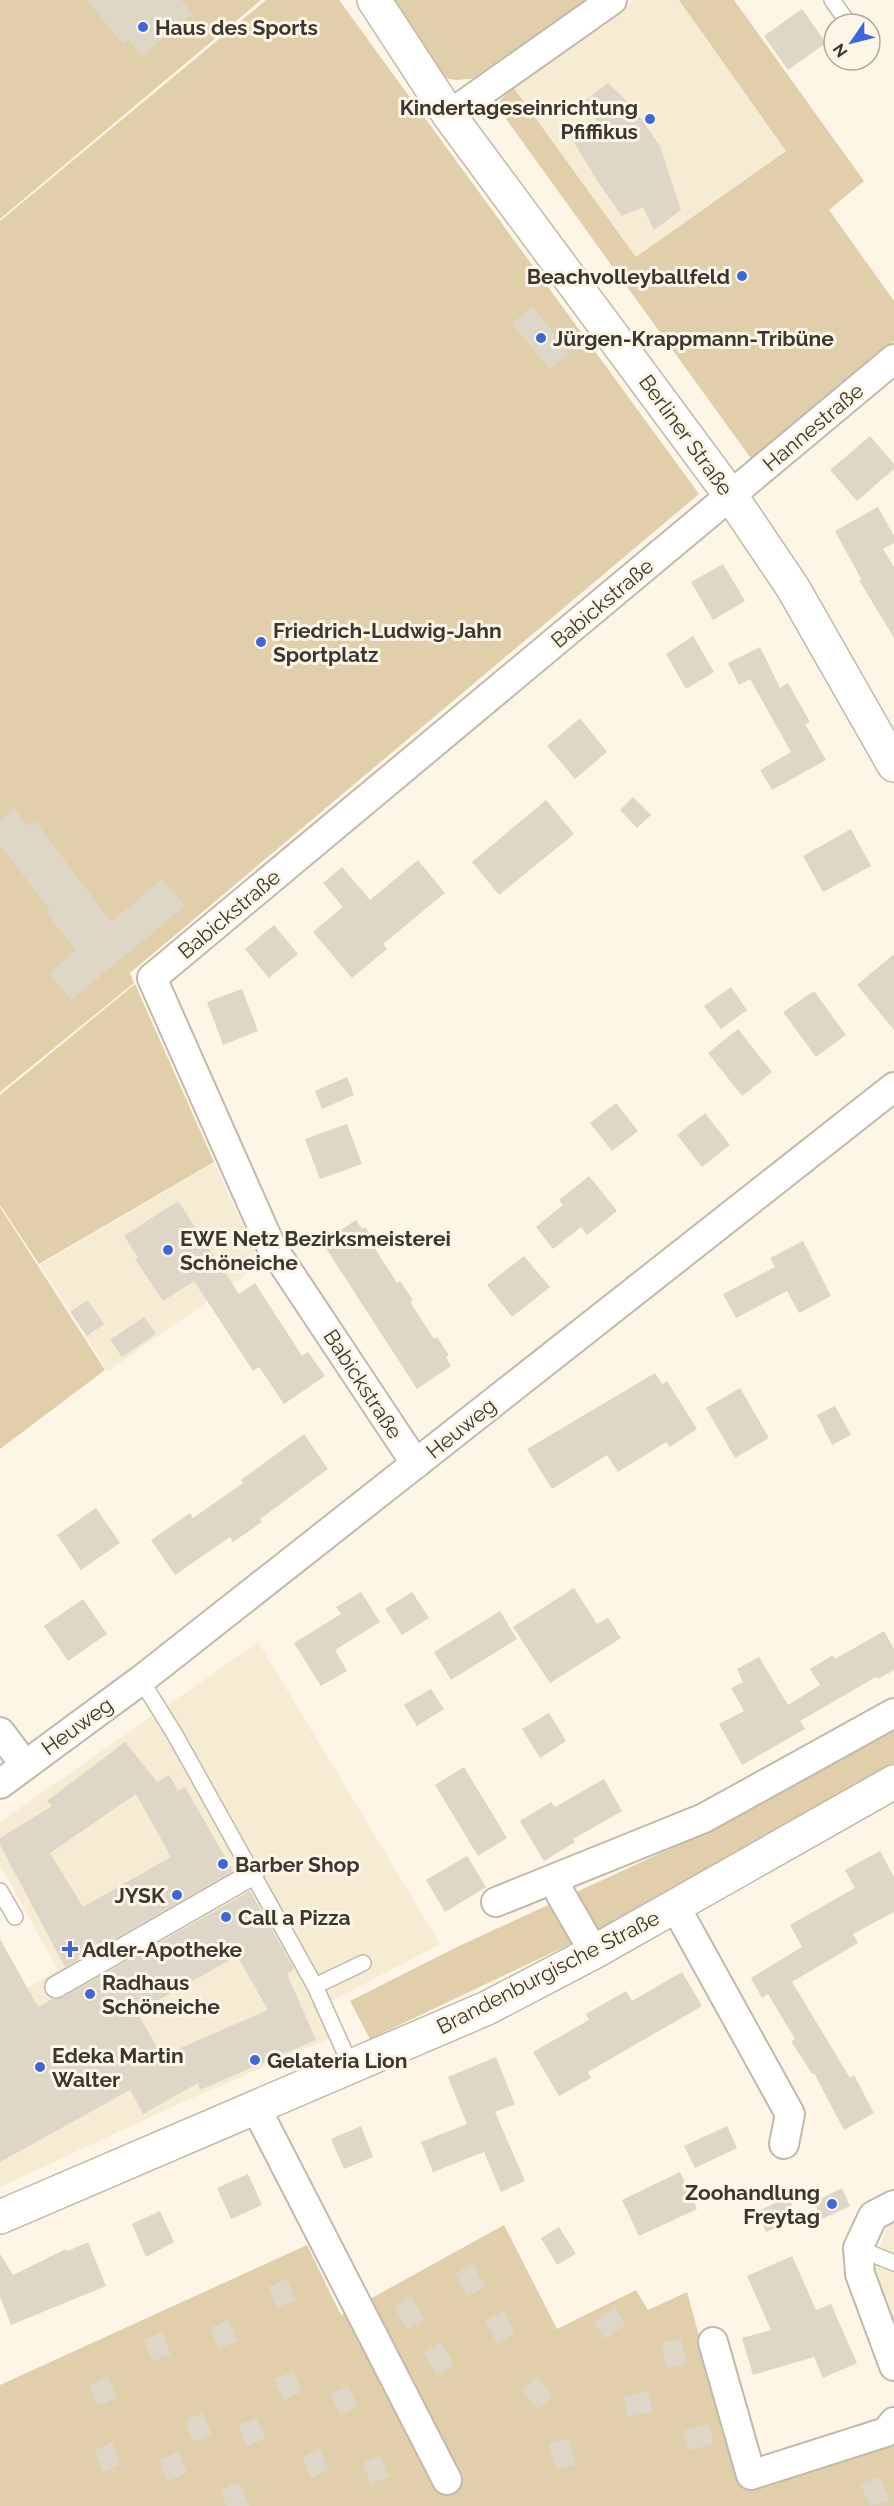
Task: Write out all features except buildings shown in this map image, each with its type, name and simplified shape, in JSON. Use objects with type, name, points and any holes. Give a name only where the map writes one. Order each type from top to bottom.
[{"type":"street","name":"Berliner Straße","points":[[374,0],[448,115],[731,496],[793,588],[894,765]]},
{"type":"street","points":[[448,115],[612,0]]},
{"type":"street","name":"Hannestraße","points":[[731,496],[894,359]]},
{"type":"street","name":"Babickstraße","points":[[416,1464],[270,1244],[152,978],[731,496]]},
{"type":"street","name":"Heuweg","points":[[0,1784],[141,1680],[894,1087]]},
{"type":"street","points":[[496,1902],[704,1818],[894,1713]]},
{"type":"street","name":"Heuweg","points":[[0,1732],[25,1765]]},
{"type":"street","name":"Brandenburgische Straße","points":[[0,2217],[487,2008],[594,1952],[894,1782]]},
{"type":"street","points":[[56,1987],[253,1874]]},
{"type":"street","points":[[555,1879],[561,1895],[594,1952]]},
{"type":"street","name":"Brandenburgische Straße","points":[[675,1906],[790,2114],[784,2144]]},
{"type":"street","points":[[256,2108],[447,2480]]},
{"type":"street","points":[[894,2205],[873,2216],[858,2248],[860,2274],[894,2366]]},
{"type":"street","points":[[713,2342],[751,2475],[886,2432],[894,2422]]},
{"type":"lane","points":[[141,1680],[174,1733],[315,1986],[351,2066]]},
{"type":"lane","points":[[0,1891],[15,1917]]},
{"type":"lane","points":[[315,1986],[363,1963]]},
{"type":"lane","points":[[858,2248],[894,2263]]},
{"type":"shaded area","points":[[0,0],[261,0],[0,219]]},
{"type":"shaded area","name":"Friedrich-Ludwig-Jahn Sportplatz","points":[[266,0],[339,0],[699,494],[130,973],[134,983],[0,1092],[0,221]]},
{"type":"shaded area","points":[[390,0],[591,0],[482,78],[455,80],[440,77]]},
{"type":"shaded area","name":"Kindertageseinrichtung Pfiffikus","points":[[634,0],[679,0],[786,151],[636,257],[513,87]]},
{"type":"shaded area","points":[[679,0],[734,0],[864,181],[829,210],[894,301],[894,341],[752,460],[496,105],[513,87],[636,257],[786,151]]},
{"type":"shaded area","points":[[135,984],[214,1162],[39,1264],[0,1205],[0,1095]]},
{"type":"shaded area","points":[[214,1163],[261,1264],[108,1371],[40,1265]]},
{"type":"shaded area","points":[[0,1207],[105,1370],[0,1449]]},
{"type":"shaded area","points":[[258,1642],[440,1944],[328,2003],[344,2032],[176,2105],[0,2187],[0,2004],[58,1970],[0,1865],[0,1822]]},
{"type":"shaded area","points":[[894,1730],[894,1768],[663,1900],[370,2039],[350,2001],[457,1947],[700,1835]]},
{"type":"shaded area","points":[[894,2212],[894,2338],[869,2273]]},
{"type":"shaded area","points":[[504,2225],[557,2329],[636,2290],[648,2310],[687,2292],[733,2459],[743,2479],[894,2441],[894,2506],[0,2506],[0,2385],[307,2245],[341,2315]]},
{"type":"place","name":"Haus des Sports","points":[[143,27]]},
{"type":"place","name":"Kindertageseinrichtung Pfiffikus","points":[[650,119]]},
{"type":"place","name":"Beachvolleyballfeld","points":[[742,276]]},
{"type":"place","name":"Jürgen-Krappmann-Tribüne","points":[[541,338]]},
{"type":"place","name":"Friedrich-Ludwig-Jahn Sportplatz","points":[[261,642]]},
{"type":"place","name":"EWE Netz Bezirksmeisterei Schöneiche","points":[[168,1250]]},
{"type":"place","name":"Barber Shop","points":[[223,1864]]},
{"type":"place","name":"JYSK","points":[[177,1895]]},
{"type":"place","name":"Call a Pizza","points":[[226,1917]]},
{"type":"place","name":"Adler-Apotheke","points":[[70,1949]]},
{"type":"place","name":"Radhaus Schöneiche","points":[[90,1994]]},
{"type":"place","name":"Gelateria Lion","points":[[255,2060]]},
{"type":"place","name":"Edeka Martin Walter","points":[[40,2067]]},
{"type":"place","name":"Zoohandlung Freytag","points":[[832,2204]]}]
